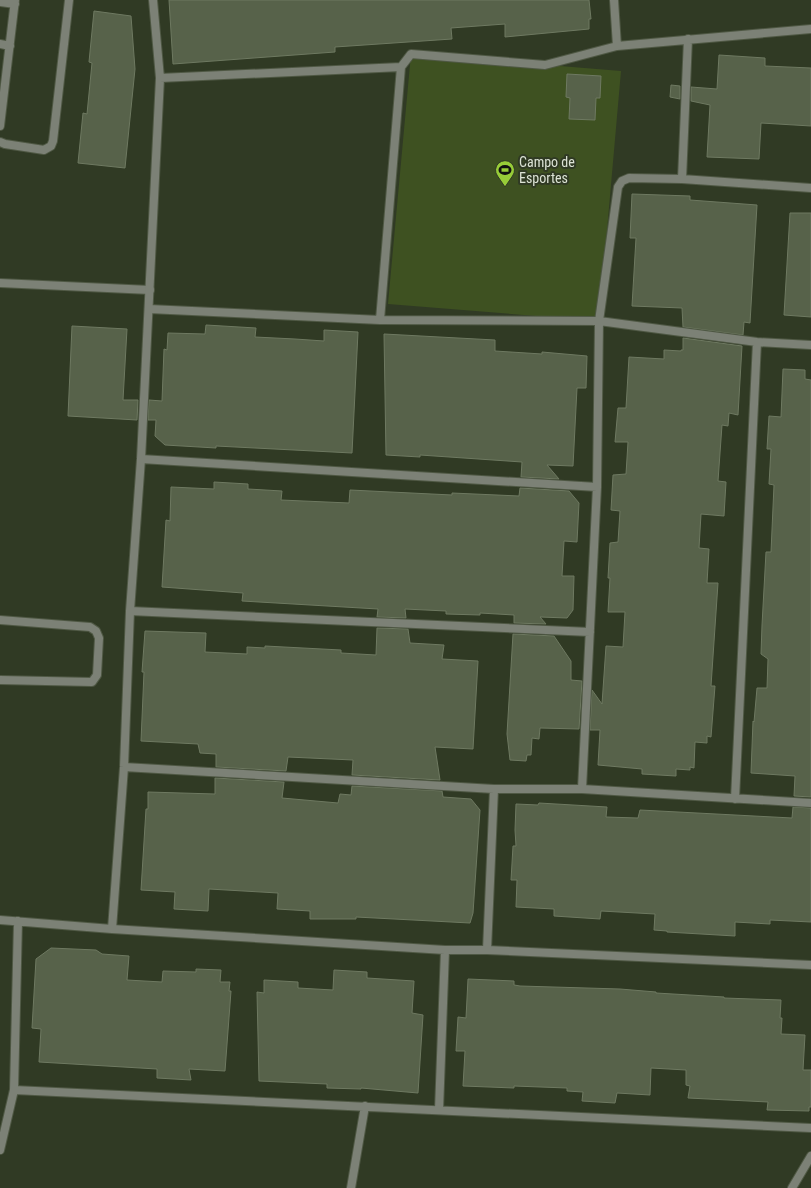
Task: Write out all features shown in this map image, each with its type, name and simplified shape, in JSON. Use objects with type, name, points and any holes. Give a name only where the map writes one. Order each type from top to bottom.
[{"type":"street","points":[[0,142],[44,150],[51,146],[54,141],[69,0]]},
{"type":"street","points":[[112,929],[124,767],[130,611],[141,459],[160,78],[153,0]]},
{"type":"street","points":[[614,0],[617,46]]},
{"type":"street","points":[[0,2],[15,2],[0,126]]},
{"type":"street","points":[[380,320],[401,67],[411,54],[545,65],[617,46],[811,29]]},
{"type":"street","points":[[682,179],[688,39]]},
{"type":"street","points":[[0,44],[10,46]]},
{"type":"street","points":[[160,78],[401,67]]},
{"type":"street","points":[[582,789],[597,487],[599,321],[618,187],[622,181],[629,178],[682,179],[811,188]]},
{"type":"street","points":[[0,283],[150,290]]},
{"type":"street","points":[[149,309],[380,320],[599,321],[756,342],[811,345]]},
{"type":"street","points":[[735,799],[756,342]]},
{"type":"street","points":[[141,459],[597,487]]},
{"type":"street","points":[[130,611],[590,632]]},
{"type":"street","points":[[0,620],[90,627],[96,631],[99,638],[97,675],[92,682],[0,680]]},
{"type":"street","points":[[124,767],[494,788],[582,789],[811,803]]},
{"type":"street","points":[[487,950],[494,788]]},
{"type":"street","points":[[0,920],[112,929],[445,950],[487,950],[811,965]]},
{"type":"street","points":[[0,1150],[14,1090],[18,921]]},
{"type":"street","points":[[439,1110],[445,950]]},
{"type":"street","points":[[14,1090],[811,1128]]},
{"type":"street","points":[[351,1188],[365,1106]]},
{"type":"street","points":[[792,1188],[811,1156]]},
{"type":"green space","name":"Campo de Esportes","points":[[411,54],[621,71],[599,321],[388,304]]},
{"type":"building","points":[[169,0],[589,0],[591,19],[589,19],[589,29],[505,37],[505,24],[451,28],[452,39],[335,47],[335,52],[173,64]]},
{"type":"building","points":[[94,11],[131,16],[135,69],[125,168],[78,163],[83,113],[87,114],[92,63],[89,62]]},
{"type":"building","points":[[719,55],[765,58],[765,66],[811,68],[811,126],[761,123],[759,159],[707,157],[710,105],[691,101],[691,87],[717,89]]},
{"type":"building","points":[[567,74],[601,76],[600,98],[596,98],[595,120],[569,119],[570,98],[566,97]]},
{"type":"building","points":[[671,85],[680,86],[680,99],[670,97]]},
{"type":"building","points":[[632,194],[690,196],[690,200],[757,205],[750,323],[744,322],[743,335],[683,327],[682,308],[632,306],[636,238],[630,238]]},
{"type":"building","points":[[790,213],[811,213],[811,317],[784,315]]},
{"type":"building","points":[[206,325],[256,328],[255,337],[324,341],[324,330],[358,332],[352,453],[165,445],[155,436],[156,420],[148,420],[149,400],[162,401],[164,349],[167,350],[168,333],[205,334]]},
{"type":"building","points":[[72,326],[127,329],[123,400],[138,400],[137,420],[68,416]]},
{"type":"building","points":[[384,334],[495,340],[495,351],[542,354],[542,352],[587,356],[586,388],[577,388],[573,466],[547,465],[559,479],[521,477],[522,462],[420,455],[420,457],[386,455]]},
{"type":"building","points":[[683,338],[742,346],[738,415],[729,413],[728,426],[722,425],[718,481],[726,482],[724,516],[701,514],[699,548],[709,549],[707,583],[718,583],[711,686],[715,686],[711,737],[707,736],[707,743],[695,742],[694,768],[690,767],[690,770],[676,769],[676,776],[642,774],[642,769],[598,765],[600,730],[590,730],[592,690],[602,704],[606,646],[623,647],[625,612],[608,612],[610,578],[608,578],[610,543],[618,542],[620,511],[611,510],[613,475],[626,474],[628,442],[615,442],[618,408],[626,408],[629,357],[664,359],[664,350],[683,350]]},
{"type":"building","points":[[783,369],[805,370],[805,379],[811,380],[811,797],[794,796],[795,776],[751,773],[753,721],[754,722],[757,688],[767,688],[768,659],[761,654],[766,552],[771,552],[774,485],[769,484],[771,449],[767,449],[769,416],[781,417]]},
{"type":"building","points":[[214,482],[248,484],[248,489],[282,491],[281,500],[349,503],[350,490],[452,495],[452,493],[519,496],[520,488],[569,491],[579,503],[577,542],[564,541],[562,576],[574,576],[573,610],[567,618],[540,617],[546,624],[514,623],[514,615],[480,613],[480,615],[446,614],[446,611],[405,609],[406,618],[377,617],[378,609],[242,601],[243,593],[162,587],[166,520],[170,521],[171,487],[214,489]]},
{"type":"building","points":[[377,628],[408,629],[410,643],[444,645],[442,659],[478,661],[473,749],[435,747],[440,780],[352,775],[353,760],[288,757],[286,771],[216,767],[216,754],[200,753],[198,744],[141,741],[144,672],[142,672],[145,631],[206,633],[205,652],[247,654],[247,647],[265,648],[265,646],[341,650],[341,653],[376,655]]},
{"type":"building","points":[[513,634],[554,636],[571,661],[571,680],[582,681],[579,729],[540,728],[539,739],[532,738],[531,755],[527,755],[526,761],[510,760],[507,734]]},
{"type":"building","points":[[215,778],[284,782],[282,798],[338,803],[340,794],[351,795],[352,786],[442,791],[443,797],[471,799],[480,810],[473,913],[470,923],[356,917],[356,919],[310,919],[310,911],[277,909],[278,893],[209,889],[208,911],[174,909],[175,892],[141,890],[146,809],[148,809],[148,792],[215,794]]},
{"type":"building","points":[[539,803],[607,807],[606,817],[638,818],[640,810],[792,818],[793,807],[811,808],[811,922],[770,920],[770,924],[735,922],[735,936],[654,930],[655,914],[601,911],[600,919],[554,916],[554,909],[516,907],[517,880],[511,880],[513,846],[516,846],[516,804],[538,805]]},
{"type":"building","points":[[51,948],[96,950],[102,954],[129,956],[127,980],[162,982],[163,971],[196,972],[196,969],[221,970],[220,982],[230,982],[229,991],[231,991],[225,1071],[189,1069],[191,1080],[157,1078],[157,1069],[39,1062],[41,1029],[32,1028],[36,959]]},
{"type":"building","points":[[334,970],[367,972],[367,978],[414,981],[412,1013],[423,1015],[418,1093],[361,1088],[327,1088],[327,1084],[259,1081],[257,992],[264,993],[264,980],[298,982],[298,988],[333,990]]},
{"type":"building","points":[[468,979],[514,981],[514,985],[520,986],[620,989],[724,998],[781,1000],[781,1034],[805,1035],[803,1070],[811,1070],[811,1107],[809,1107],[809,1111],[767,1110],[768,1102],[688,1098],[690,1086],[686,1085],[686,1070],[651,1068],[650,1095],[617,1093],[615,1103],[582,1101],[583,1092],[567,1091],[567,1088],[463,1086],[465,1051],[456,1051],[458,1017],[466,1018]]},
{"type":"place","name":"Campo de Esportes","points":[[505,187]]}]
